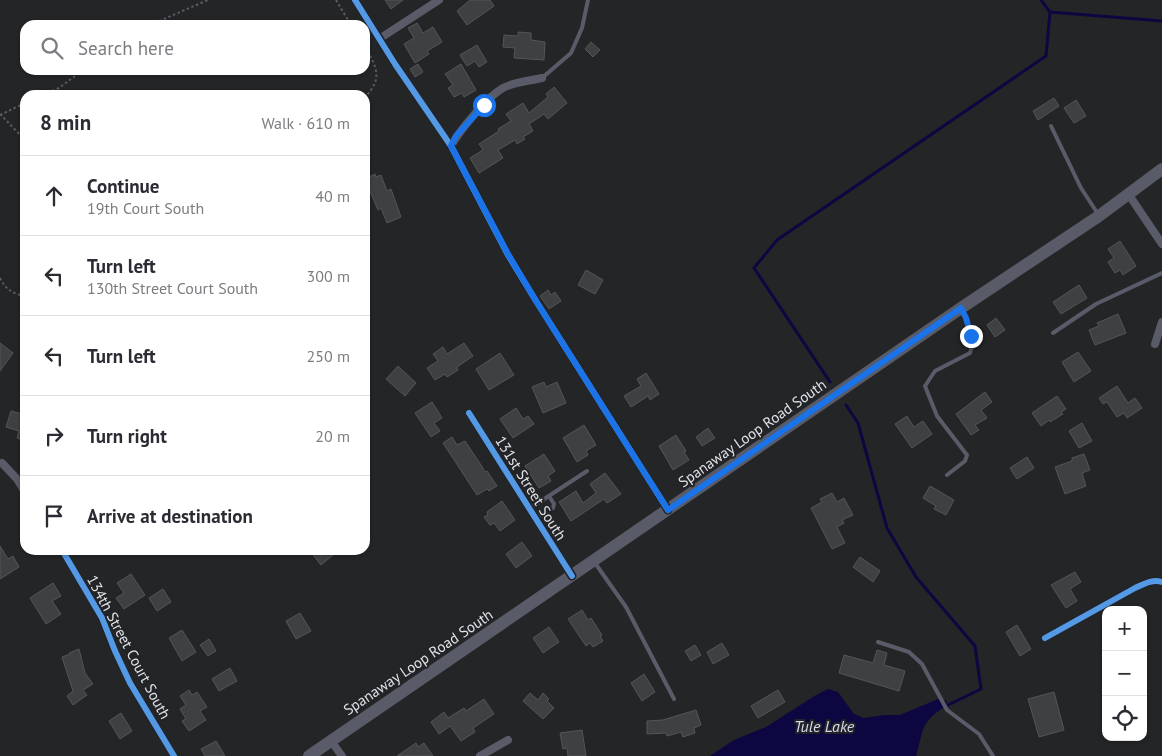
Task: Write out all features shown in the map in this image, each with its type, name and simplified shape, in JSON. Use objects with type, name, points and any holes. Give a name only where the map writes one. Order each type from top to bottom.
[{"type":"main road","name":"Spanaway Loop Road South","points":[[309,756],[961,308],[1099,216],[1162,169]]},
{"type":"street","points":[[355,0],[368,20]]},
{"type":"street","points":[[380,39],[439,0]]},
{"type":"street","points":[[370,23],[451,146],[522,278],[668,510]]},
{"type":"street","points":[[451,146],[456,136],[502,88],[511,84],[542,78]]},
{"type":"street","points":[[1129,195],[1162,244]]},
{"type":"street","points":[[1155,344],[1162,322]]},
{"type":"street","name":"131st Street South","points":[[469,413],[572,576]]},
{"type":"street","points":[[2,463],[20,484]]},
{"type":"street","name":"134th Street Court South","points":[[65,555],[102,618],[130,682],[174,756]]},
{"type":"street","points":[[1045,638],[1135,588],[1150,582],[1162,582]]},
{"type":"street","points":[[331,740],[342,756]]},
{"type":"street","points":[[480,756],[508,740]]},
{"type":"lane","points":[[542,78],[570,53],[582,28],[588,0]]},
{"type":"lane","points":[[1052,126],[1081,188],[1099,216]]},
{"type":"lane","points":[[1053,333],[1096,304],[1162,273]]},
{"type":"lane","points":[[947,475],[965,461],[967,455],[937,416],[925,386],[935,371],[970,353],[973,345],[966,318],[961,308]]},
{"type":"lane","points":[[529,509],[588,470]]},
{"type":"lane","points":[[535,518],[553,508],[554,504],[549,496]]},
{"type":"lane","points":[[593,562],[626,607],[674,699]]},
{"type":"lane","points":[[878,642],[909,652],[922,664],[948,710],[979,734],[993,756]]},
{"type":"path","points":[[162,20],[208,0]]},
{"type":"path","points":[[336,0],[348,20]]},
{"type":"path","points":[[370,56],[376,67],[377,76],[376,84],[370,91]]},
{"type":"path","points":[[54,90],[77,75]]},
{"type":"path","points":[[20,105],[0,114],[20,135]]},
{"type":"path","points":[[0,278],[15,295],[20,296]]},
{"type":"water","name":"Tule Lake","points":[[828,689],[838,692],[854,714],[864,718],[900,715],[938,699],[947,701],[946,706],[931,717],[924,727],[916,756],[710,756],[734,740],[766,727]]},
{"type":"building","points":[[385,0],[403,0],[391,9]]},
{"type":"building","points":[[470,0],[490,0],[494,6],[467,25],[457,11]]},
{"type":"building","points":[[417,23],[423,33],[433,27],[442,42],[427,51],[429,54],[415,63],[404,44],[414,38],[408,28]]},
{"type":"building","points":[[518,32],[531,33],[531,40],[545,42],[544,60],[514,58],[515,48],[503,47],[504,35],[518,36]]},
{"type":"building","points":[[591,42],[600,50],[593,57],[585,49]]},
{"type":"building","points":[[477,45],[487,62],[479,67],[475,61],[467,66],[460,55]]},
{"type":"building","points":[[418,64],[423,72],[415,77],[410,69]]},
{"type":"building","points":[[461,64],[476,90],[464,97],[462,93],[454,97],[448,88],[453,85],[445,74]]},
{"type":"building","points":[[554,87],[567,103],[548,119],[544,114],[529,124],[533,131],[523,137],[525,139],[517,144],[515,140],[498,150],[503,158],[479,173],[470,158],[483,150],[479,144],[511,121],[506,114],[523,103],[529,113],[548,97],[546,94]]},
{"type":"building","points":[[1054,98],[1059,106],[1038,120],[1033,111]]},
{"type":"building","points":[[1076,100],[1086,116],[1074,123],[1064,108]]},
{"type":"building","points":[[375,174],[376,177],[381,175],[387,191],[391,189],[401,217],[387,223],[381,208],[378,210],[370,191],[370,176]]},
{"type":"building","points":[[1120,241],[1136,266],[1123,275],[1120,270],[1115,273],[1108,262],[1114,258],[1108,249]]},
{"type":"building","points":[[586,270],[603,280],[595,294],[578,285]]},
{"type":"building","points":[[1079,285],[1087,298],[1061,314],[1053,302]]},
{"type":"building","points":[[548,290],[551,295],[555,292],[561,301],[549,309],[540,296]]},
{"type":"building","points":[[1118,314],[1126,333],[1095,345],[1089,330],[1099,326],[1097,323]]},
{"type":"building","points":[[996,318],[1005,330],[995,337],[987,325]]},
{"type":"building","points":[[0,343],[13,353],[0,371]]},
{"type":"building","points":[[464,343],[473,356],[447,377],[445,374],[435,380],[427,368],[438,361],[433,354],[443,347],[447,354]]},
{"type":"building","points":[[1078,352],[1091,371],[1074,382],[1062,362]]},
{"type":"building","points":[[500,353],[514,375],[489,390],[476,369]]},
{"type":"building","points":[[398,366],[416,383],[405,396],[386,379]]},
{"type":"building","points":[[646,373],[659,394],[650,400],[648,396],[631,407],[624,396],[641,386],[637,379]]},
{"type":"building","points":[[544,382],[546,387],[557,382],[566,403],[543,413],[532,387]]},
{"type":"building","points":[[1117,386],[1128,403],[1135,398],[1142,408],[1127,418],[1124,413],[1117,417],[1107,402],[1103,404],[1099,398]]},
{"type":"building","points":[[985,392],[992,402],[981,410],[987,418],[975,425],[979,430],[971,435],[956,414]]},
{"type":"building","points":[[1057,396],[1066,409],[1061,412],[1063,414],[1041,426],[1032,413]]},
{"type":"building","points":[[432,402],[442,418],[434,423],[440,431],[431,437],[415,413]]},
{"type":"building","points":[[516,408],[523,419],[528,416],[534,424],[513,438],[500,419]]},
{"type":"building","points":[[11,411],[20,413],[20,439],[17,438],[19,431],[6,427]]},
{"type":"building","points":[[907,416],[914,427],[923,421],[932,434],[912,448],[895,424]]},
{"type":"building","points":[[1082,423],[1092,441],[1079,448],[1069,431]]},
{"type":"building","points":[[584,425],[596,445],[586,451],[588,455],[577,462],[563,438]]},
{"type":"building","points":[[708,428],[715,438],[702,446],[696,437]]},
{"type":"building","points":[[676,435],[689,460],[673,470],[659,446]]},
{"type":"building","points":[[452,437],[457,445],[465,441],[485,472],[487,471],[497,486],[477,495],[443,443]]},
{"type":"building","points":[[544,454],[555,471],[548,476],[551,481],[539,488],[525,466]]},
{"type":"building","points":[[1084,454],[1090,470],[1082,473],[1086,486],[1065,494],[1055,467]]},
{"type":"building","points":[[1027,457],[1034,468],[1017,479],[1010,468]]},
{"type":"building","points":[[605,473],[621,494],[607,503],[604,499],[571,521],[559,502],[576,491],[583,503],[596,493],[590,484]]},
{"type":"building","points":[[930,486],[954,500],[946,515],[934,509],[936,506],[923,498]]},
{"type":"building","points":[[832,493],[837,502],[844,498],[853,515],[842,520],[844,523],[837,527],[845,543],[832,549],[811,508],[822,502],[820,499]]},
{"type":"building","points":[[502,501],[515,520],[500,531],[494,523],[490,525],[484,517],[488,515],[487,512]]},
{"type":"building","points":[[522,542],[532,556],[516,568],[506,554]]},
{"type":"building","points":[[0,546],[8,559],[13,556],[19,567],[0,579]]},
{"type":"building","points":[[313,555],[333,555],[321,565]]},
{"type":"building","points":[[860,557],[880,571],[873,582],[853,567]]},
{"type":"building","points":[[1075,572],[1081,582],[1070,589],[1077,601],[1066,608],[1051,585]]},
{"type":"building","points":[[131,574],[145,595],[124,609],[116,598],[124,593],[117,583]]},
{"type":"building","points":[[53,583],[61,596],[52,601],[61,614],[46,624],[30,598]]},
{"type":"building","points":[[163,589],[171,602],[157,611],[149,598]]},
{"type":"building","points":[[582,610],[588,620],[591,618],[602,635],[600,636],[603,641],[593,647],[590,643],[586,646],[568,619]]},
{"type":"building","points":[[300,613],[311,631],[296,639],[286,621]]},
{"type":"building","points":[[1017,625],[1031,649],[1020,656],[1006,632]]},
{"type":"building","points":[[549,627],[559,642],[543,653],[533,638]]},
{"type":"building","points":[[182,630],[196,652],[182,661],[169,638]]},
{"type":"building","points":[[209,639],[216,651],[208,656],[200,645]]},
{"type":"building","points":[[722,643],[729,655],[713,664],[707,652]]},
{"type":"building","points":[[695,645],[701,655],[691,661],[685,651]]},
{"type":"building","points":[[79,649],[85,673],[93,684],[83,690],[87,695],[73,705],[67,696],[73,691],[62,657]]},
{"type":"building","points":[[877,650],[887,653],[884,665],[905,671],[899,691],[839,673],[844,655],[873,663]]},
{"type":"building","points":[[230,668],[237,681],[219,691],[212,679]]},
{"type":"building","points":[[644,674],[655,692],[642,701],[631,683]]},
{"type":"building","points":[[189,690],[192,695],[197,692],[207,707],[200,711],[206,720],[189,731],[182,721],[186,719],[180,709],[186,705],[180,696]]},
{"type":"building","points":[[778,690],[785,702],[758,718],[751,706]]},
{"type":"building","points":[[1054,692],[1064,730],[1039,737],[1028,699]]},
{"type":"building","points":[[530,693],[538,700],[543,693],[549,699],[547,701],[554,708],[543,719],[523,701]]},
{"type":"building","points":[[484,699],[494,714],[473,728],[475,732],[461,741],[450,726],[439,734],[431,722],[444,712],[448,718],[464,708],[466,711]]},
{"type":"building","points":[[696,710],[701,725],[694,728],[695,733],[683,737],[681,732],[667,736],[666,733],[647,734],[647,721],[663,720]]},
{"type":"building","points":[[121,713],[132,731],[120,739],[109,721]]},
{"type":"building","points":[[582,730],[586,756],[568,756],[567,748],[563,749],[560,733]]},
{"type":"building","points":[[216,741],[225,756],[205,756],[201,749]]},
{"type":"building","points":[[416,743],[418,747],[424,743],[433,756],[397,756]]},
{"type":"waterway","points":[[1041,0],[1050,12],[1162,21]]},
{"type":"waterway","points":[[830,382],[754,268],[777,240],[1046,56],[1050,12]]},
{"type":"waterway","points":[[846,405],[858,423],[887,528],[916,577],[975,646],[981,689],[946,706]]},
{"type":"cycle path","points":[[355,0],[368,20]]},
{"type":"cycle path","points":[[370,24],[451,146],[508,255],[668,510]]},
{"type":"cycle path","points":[[469,413],[572,576]]},
{"type":"cycle path","points":[[65,555],[102,618],[130,683],[174,756]]},
{"type":"cycle path","points":[[1045,638],[1135,588],[1151,582],[1162,582]]},
{"type":"route","points":[[484,105],[456,136],[451,146],[508,254],[536,301],[668,510],[961,308],[971,336]]}]
